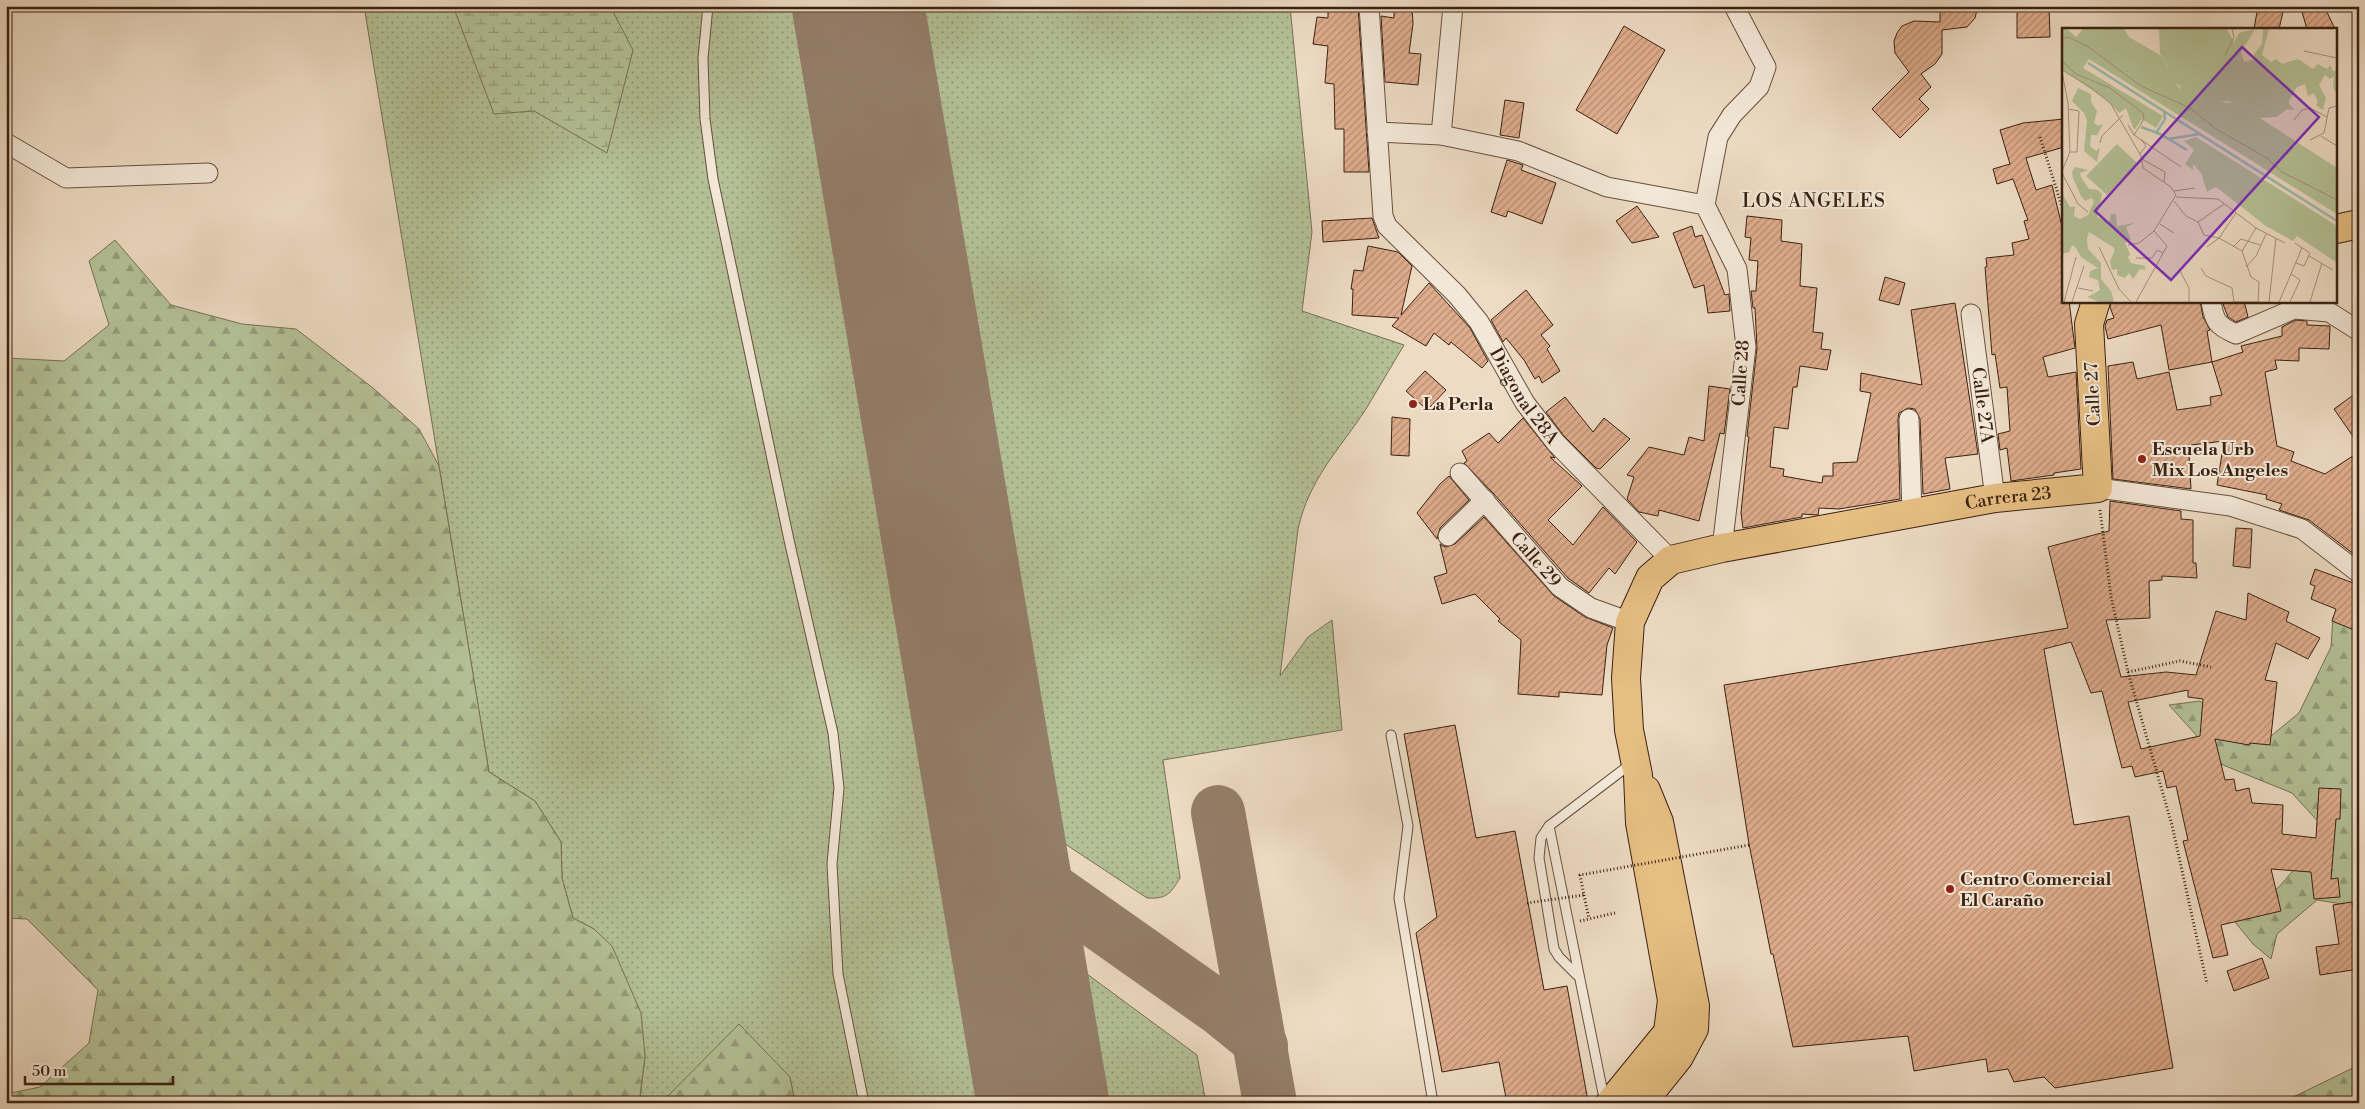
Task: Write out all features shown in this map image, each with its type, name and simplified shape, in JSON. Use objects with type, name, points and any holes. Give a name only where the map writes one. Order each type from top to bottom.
[{"type":"main road","points":[[2338,229],[2359,224]]},
{"type":"main road","name":"Calle 27","points":[[2096,302],[2089,324],[2098,488]]},
{"type":"main road","name":"Carrera 23","points":[[1630,622],[1650,578],[1671,560],[1722,548],[1995,498],[2098,488]]},
{"type":"main road","points":[[1610,1103],[1668,1032],[1672,1000],[1640,823],[1636,768],[1629,730],[1626,678],[1630,622]]},
{"type":"main road","points":[[1636,768],[1651,798],[1659,822],[1695,1006],[1694,1029],[1679,1057],[1642,1103]]},
{"type":"street","points":[[1369,6],[1377,132],[1441,135],[1518,151],[1607,187],[1705,205],[1718,137],[1732,115],[1759,87],[1766,67],[1734,6]]},
{"type":"street","points":[[1441,135],[1453,6]]},
{"type":"street","name":"Diagonal 28A","points":[[1377,132],[1383,216],[1387,226],[1456,294],[1479,322],[1526,403],[1556,443],[1671,560]]},
{"type":"street","points":[[6,143],[66,178],[208,173]]},
{"type":"street","name":"Calle 28","points":[[1705,205],[1737,269],[1746,348],[1722,548]]},
{"type":"street","points":[[2211,302],[2214,319],[2225,329],[2236,334],[2294,309],[2329,312],[2359,331]]},
{"type":"street","name":"Calle 27A","points":[[1971,314],[1995,498]]},
{"type":"street","points":[[1909,419],[1912,513]]},
{"type":"street","name":"Calle 29","points":[[1460,473],[1560,587],[1591,608],[1630,622]]},
{"type":"street","name":"Carrera 23","points":[[2098,488],[2230,506],[2302,529],[2359,572]]},
{"type":"street","points":[[1448,536],[1485,500]]},
{"type":"lane","points":[[708,6],[704,58],[704,119],[713,179],[787,530],[833,733],[839,788],[832,864],[838,974],[864,1103]]},
{"type":"lane","points":[[1391,735],[1408,826],[1399,898],[1433,1103]]},
{"type":"lane","points":[[1577,974],[1559,957],[1554,949],[1539,858],[1541,838],[1549,826],[1636,768]]},
{"type":"lane","points":[[1549,826],[1577,974],[1605,1103]]},
{"type":"path","points":[[2040,137],[2062,207]]},
{"type":"path","points":[[2098,488],[2110,596],[2128,672],[2172,825],[2206,984]]},
{"type":"path","points":[[2128,672],[2180,661],[2211,666]]},
{"type":"path","points":[[1589,919],[1580,875],[1749,844]]},
{"type":"path","points":[[1527,903],[1584,896]]},
{"type":"path","points":[[1567,924],[1615,913]]},
{"type":"green space","points":[[364,6],[798,6],[988,1103],[795,1103],[790,1077],[686,1078],[661,1103],[646,1103],[640,1097],[645,1056],[594,929],[573,918],[562,878],[561,842],[535,801],[489,772]]},
{"type":"green space","points":[[453,6],[610,6],[633,50],[607,153],[534,111],[494,114]]},
{"type":"green space","points":[[904,6],[1290,6],[1312,232],[1302,311],[1404,345],[1366,409],[1317,480],[1309,495],[1298,529],[1280,676],[1308,637],[1332,620],[1342,730],[1163,760],[1180,878],[1170,892],[1159,898],[1147,898],[1050,834]]},
{"type":"green space","points":[[115,240],[171,305],[242,324],[296,329],[373,388],[419,429],[439,466],[489,772],[535,801],[561,842],[562,878],[573,918],[594,929],[612,946],[641,1013],[645,1056],[640,1096],[646,1103],[6,1103],[6,1094],[40,1087],[89,1043],[98,990],[27,919],[6,918],[6,358],[64,361],[109,325],[89,261]]},
{"type":"green space","points":[[2333,617],[2359,627],[2359,911],[2355,906],[2317,900],[2277,934],[2271,959],[2253,944],[2235,922],[2279,887],[2303,859],[2324,828],[2292,793],[2223,765],[2169,705],[2200,701],[2235,733],[2266,740],[2299,713],[2331,647]]},
{"type":"green space","points":[[1087,974],[1197,1055],[1206,1103],[1108,1103]]},
{"type":"green space","points":[[739,1024],[790,1077],[795,1103],[661,1103]]},
{"type":"green space","points":[[2359,1065],[2359,1103],[2281,1103]]},
{"type":"building","points":[[1328,6],[1358,6],[1369,172],[1344,172],[1344,129],[1335,129],[1334,84],[1325,83],[1328,46],[1313,44],[1317,17],[1328,18]]},
{"type":"building","points":[[1394,6],[1412,6],[1413,24],[1409,53],[1421,54],[1418,85],[1385,82],[1381,16],[1394,18]]},
{"type":"building","points":[[1940,6],[1978,6],[1975,18],[1967,27],[1942,30],[1942,54],[1935,64],[1921,74],[1931,87],[1919,99],[1929,109],[1900,138],[1872,109],[1909,72],[1895,53],[1894,41],[1897,33],[1902,26],[1914,21],[1940,22]]},
{"type":"building","points":[[2017,6],[2049,6],[2050,37],[2017,38]]},
{"type":"building","points":[[2258,6],[2283,12],[2279,28],[2254,28]]},
{"type":"building","points":[[2325,8],[2335,28],[2307,28],[2302,12]]},
{"type":"building","points":[[1624,26],[1665,50],[1617,134],[1576,110]]},
{"type":"building","points":[[1505,100],[1524,103],[1519,138],[1500,135]]},
{"type":"building","points":[[2062,119],[2062,148],[2026,158],[2036,190],[2052,185],[2062,227],[2062,302],[2069,302],[2075,348],[2043,357],[2048,377],[2076,372],[2081,469],[2011,481],[2007,448],[2000,450],[1998,434],[2010,431],[2007,387],[2000,388],[1995,354],[1992,355],[1985,267],[1987,267],[1986,258],[2014,255],[2012,243],[2029,239],[2024,221],[2028,220],[2013,179],[1997,184],[1993,169],[2010,164],[2000,130],[2023,123]]},
{"type":"building","points":[[1507,160],[1523,165],[1521,170],[1556,183],[1542,224],[1508,211],[1506,217],[1491,212]]},
{"type":"building","points":[[1637,206],[1659,237],[1632,243],[1616,221]]},
{"type":"building","points":[[1747,216],[1782,220],[1781,241],[1802,244],[1800,286],[1817,288],[1813,332],[1823,333],[1821,349],[1831,350],[1827,370],[1800,366],[1797,387],[1793,387],[1788,429],[1774,427],[1770,467],[1784,469],[1783,476],[1822,483],[1823,476],[1833,476],[1833,463],[1857,462],[1871,393],[1860,391],[1861,373],[1922,385],[1911,310],[1955,303],[1978,454],[1945,458],[1950,489],[1923,494],[1920,419],[1915,409],[1908,408],[1899,413],[1898,419],[1900,499],[1839,509],[1819,508],[1818,515],[1802,514],[1802,517],[1743,528],[1741,513],[1757,348],[1755,308],[1753,308],[1751,291],[1756,291],[1758,261],[1749,260],[1751,238],[1745,237]]},
{"type":"building","points":[[1372,218],[1379,238],[1323,242],[1322,221]]},
{"type":"building","points":[[1692,226],[1695,237],[1702,235],[1725,295],[1729,294],[1730,311],[1708,313],[1704,285],[1694,288],[1673,233]]},
{"type":"building","points":[[1368,246],[1398,252],[1412,266],[1401,315],[1429,283],[1470,328],[1488,361],[1482,368],[1451,342],[1449,345],[1434,333],[1426,346],[1392,326],[1399,318],[1352,315],[1353,289],[1351,289],[1354,270],[1363,271]]},
{"type":"building","points":[[1885,277],[1905,283],[1899,305],[1879,300]]},
{"type":"building","points":[[1526,290],[1553,325],[1541,335],[1550,346],[1547,349],[1560,371],[1542,383],[1539,376],[1535,379],[1524,360],[1506,338],[1503,342],[1491,320]]},
{"type":"building","points":[[2111,302],[2200,302],[2203,317],[2210,330],[2207,331],[2212,362],[2169,370],[2161,325],[2108,339],[2105,326],[2107,320],[2114,318],[2110,307]]},
{"type":"building","points":[[2244,302],[2248,317],[2236,322],[2228,317],[2223,304]]},
{"type":"building","points":[[2296,320],[2307,321],[2307,325],[2330,326],[2329,349],[2299,348],[2299,361],[2275,360],[2277,369],[2265,372],[2277,446],[2294,452],[2291,461],[2325,474],[2359,452],[2359,558],[2309,520],[2279,510],[2282,504],[2266,499],[2267,495],[2217,485],[2224,441],[2191,445],[2191,455],[2189,455],[2191,489],[2113,479],[2108,366],[2133,362],[2137,379],[2169,372],[2177,410],[2211,405],[2210,397],[2222,395],[2212,362],[2243,352],[2241,346],[2282,336],[2282,327]]},
{"type":"building","points":[[1425,371],[1446,390],[1430,407],[1424,407],[1406,391]]},
{"type":"building","points":[[1709,386],[1730,389],[1724,434],[1720,433],[1699,521],[1659,510],[1658,516],[1639,512],[1627,499],[1634,477],[1627,475],[1649,447],[1684,455],[1689,437],[1704,441]]},
{"type":"building","points":[[2359,391],[2359,445],[2334,409]]},
{"type":"building","points":[[1565,397],[1593,432],[1604,418],[1630,439],[1600,469],[1596,468],[1564,436],[1546,412]]},
{"type":"building","points":[[1392,417],[1410,419],[1409,456],[1391,455]]},
{"type":"building","points":[[1523,418],[1555,458],[1550,457],[1582,486],[1548,520],[1573,545],[1603,507],[1637,542],[1615,574],[1609,568],[1589,593],[1568,578],[1464,463],[1467,461],[1462,451],[1489,433],[1498,443]]},
{"type":"building","points":[[1449,476],[1469,500],[1440,528],[1437,539],[1417,513],[1440,484]]},
{"type":"building","name":"Centro Comercial El Caraño","points":[[2110,501],[2181,511],[2181,519],[2193,520],[2193,563],[2196,563],[2197,578],[2162,576],[2162,580],[2149,581],[2150,618],[2106,620],[2121,677],[2166,672],[2196,675],[2216,611],[2246,620],[2248,593],[2289,612],[2286,621],[2320,638],[2308,659],[2276,643],[2265,680],[2277,682],[2270,745],[2250,743],[2249,745],[2215,739],[2225,780],[2234,779],[2236,791],[2249,788],[2252,803],[2283,805],[2282,834],[2316,838],[2319,788],[2341,789],[2340,819],[2336,819],[2331,879],[2338,878],[2340,897],[2314,899],[2311,872],[2271,869],[2281,911],[2221,925],[2228,955],[2213,958],[2183,841],[2188,840],[2176,786],[2167,788],[2163,771],[2135,777],[2132,766],[2122,768],[2102,691],[2091,693],[2071,642],[2044,649],[2074,825],[2129,816],[2173,1068],[2055,1088],[2044,1077],[2014,1082],[2008,1069],[1988,1072],[1986,1059],[1914,1071],[1908,1036],[1793,1047],[1773,954],[1771,954],[1749,844],[1724,685],[2068,628],[2048,547],[2109,531]],"holes":[[[2188,690],[2188,697],[2203,699],[2200,736],[2141,749],[2128,702]]]},
{"type":"building","points":[[1484,517],[1554,596],[1585,617],[1613,628],[1607,645],[1602,695],[1559,692],[1559,697],[1518,694],[1521,640],[1498,621],[1500,619],[1475,594],[1442,604],[1434,577],[1447,573],[1440,544],[1445,547],[1455,544]]},
{"type":"building","points":[[2236,528],[2252,529],[2250,568],[2233,566]]},
{"type":"building","points":[[2315,569],[2359,585],[2359,632],[2332,621],[2336,609],[2311,599],[2315,586],[2310,584]]},
{"type":"building","points":[[1455,725],[1476,838],[1515,831],[1544,990],[1567,986],[1588,1101],[1507,1103],[1499,1062],[1442,1072],[1416,933],[1437,917],[1404,734]]},
{"type":"building","points":[[2352,902],[2359,938],[2359,969],[2320,975],[2316,947],[2339,944],[2333,905]]},
{"type":"building","points":[[2262,958],[2269,978],[2234,991],[2227,971]]},
{"type":"taxiway","points":[[1218,812],[1270,1103]]},
{"type":"taxiway","points":[[995,818],[1009,848],[1029,874],[1222,1010],[1254,1036],[1261,1046]]},
{"type":"taxiway","points":[[1020,970],[1027,947],[1040,926],[1059,914],[1071,912],[1084,913]]},
{"type":"runway","points":[[858,6],[1043,1103]]},
{"type":"place","name":"La Perla","points":[[1413,404]]},
{"type":"place","name":"Escuela Urb Mix Los Angeles","points":[[2142,459]]},
{"type":"place","name":"Centro Comercial El Caraño","points":[[1950,889]]},
{"type":"district","name":"LOS ANGELES","points":[[1814,201]]}]
